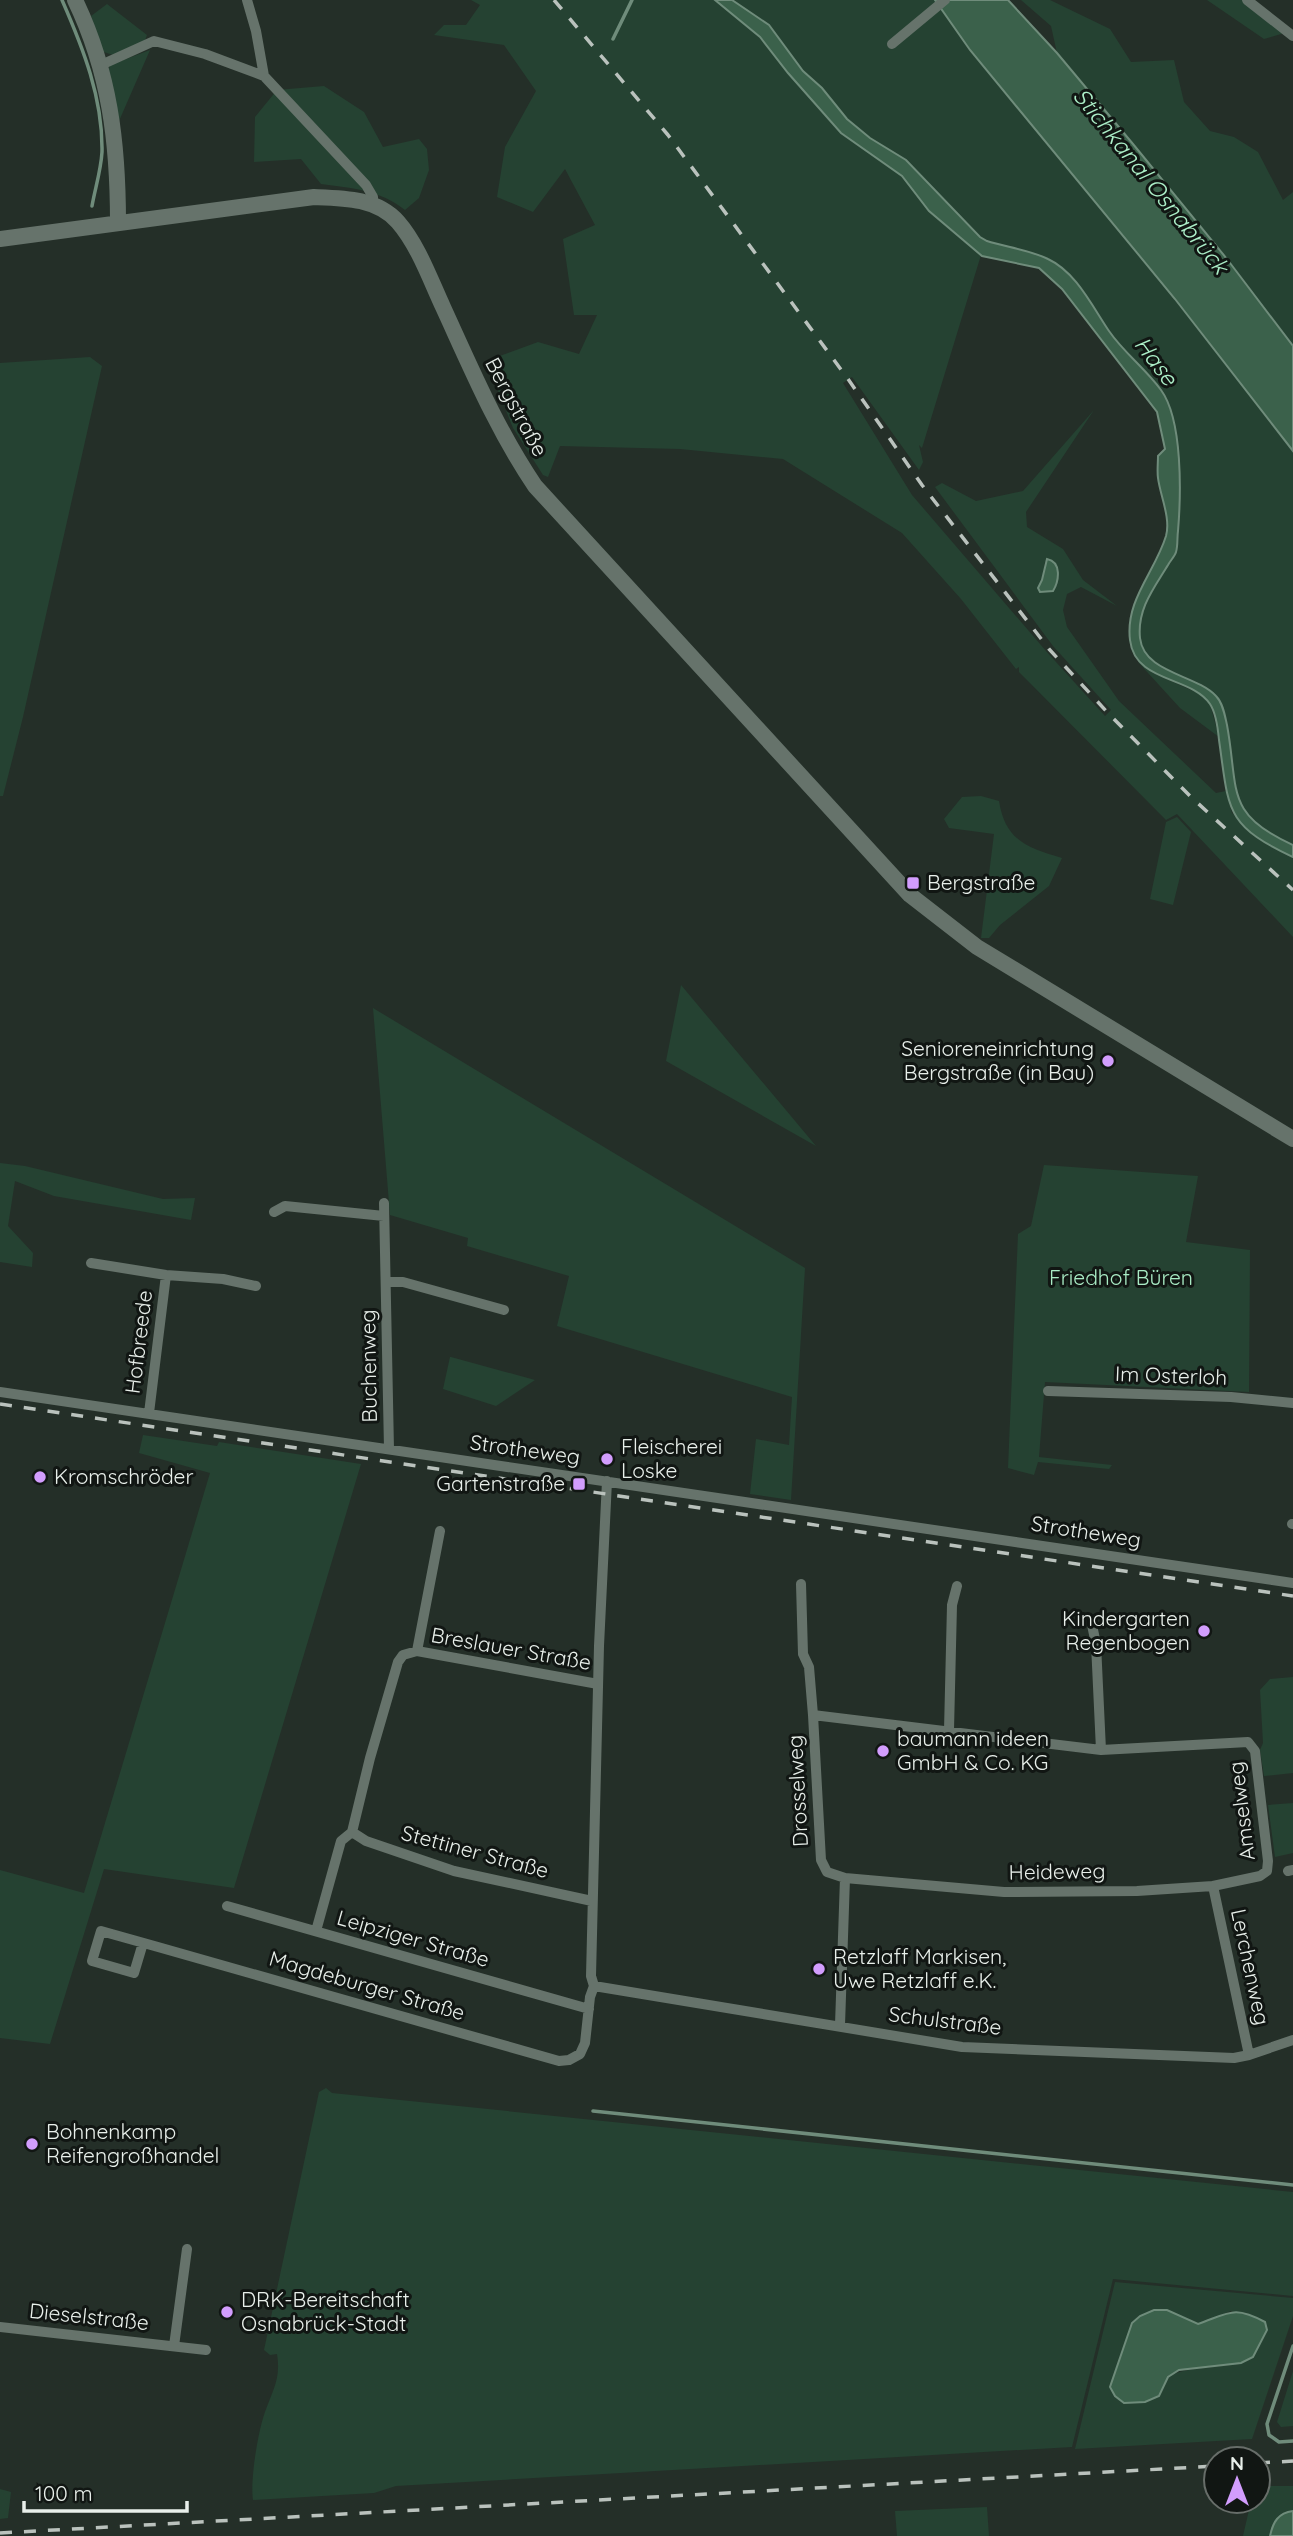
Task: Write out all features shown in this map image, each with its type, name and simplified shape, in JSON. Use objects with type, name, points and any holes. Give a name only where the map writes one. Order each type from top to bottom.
[{"type":"street","points":[[75,0],[101,65],[115,131],[118,223]]},
{"type":"street","points":[[247,0],[264,76]]},
{"type":"street","points":[[891,44],[945,0]]},
{"type":"street","points":[[1247,0],[1293,36]]},
{"type":"street","points":[[101,65],[154,41],[205,54],[264,76],[366,185],[373,197],[373,205]]},
{"type":"street","name":"Bergstraße","points":[[0,239],[314,197],[350,198],[373,205],[397,221],[417,252],[504,436],[536,486],[910,895],[977,947],[1293,1139]]},
{"type":"street","name":"Buchenweg","points":[[384,1202],[389,1449]]},
{"type":"street","points":[[274,1212],[285,1206],[384,1216]]},
{"type":"street","name":"Hofbreede","points":[[91,1263],[166,1275],[223,1279],[256,1286]]},
{"type":"street","name":"Hofbreede","points":[[149,1413],[166,1275]]},
{"type":"street","name":"Buchenweg","points":[[386,1282],[403,1282],[504,1310]]},
{"type":"street","name":"Im Osterloh","points":[[1048,1391],[1231,1397],[1293,1403]]},
{"type":"street","name":"Strotheweg","points":[[0,1392],[1293,1583]]},
{"type":"street","points":[[589,2009],[594,1986],[591,1976],[592,1900],[607,1481]]},
{"type":"street","points":[[316,1931],[341,1842],[352,1832],[398,1662],[403,1655],[417,1651],[440,1531]]},
{"type":"street","name":"Drosselweg","points":[[801,1584],[803,1654],[809,1667],[821,1860],[827,1872],[845,1878]]},
{"type":"street","points":[[949,1730],[952,1605],[957,1586]]},
{"type":"street","points":[[813,1716],[1101,1750],[1096,1644],[1092,1625]]},
{"type":"street","name":"Breslauer Straße","points":[[417,1651],[598,1684]]},
{"type":"street","name":"Amselweg","points":[[1101,1750],[1241,1741],[1253,1745],[1267,1871]]},
{"type":"street","name":"Stettiner Straße","points":[[352,1832],[366,1841],[454,1871],[592,1900]]},
{"type":"street","name":"Heideweg","points":[[845,1878],[1004,1892],[1137,1891],[1213,1886],[1260,1876],[1267,1871]]},
{"type":"street","points":[[840,2025],[845,1878]]},
{"type":"street","name":"Lerchenweg","points":[[1213,1886],[1249,2055]]},
{"type":"street","name":"Leipziger Straße","points":[[227,1906],[589,2009]]},
{"type":"street","name":"Magdeburger Straße","points":[[143,1943],[134,1973],[92,1961],[100,1931],[143,1943],[559,2060],[569,2060],[580,2054],[585,2043],[589,2009]]},
{"type":"street","name":"Schulstraße","points":[[594,1986],[962,2047],[1234,2058],[1293,2040]]},
{"type":"street","name":"Dieselstraße","points":[[174,2346],[187,2249]]},
{"type":"street","name":"Dieselstraße","points":[[0,2327],[206,2350]]},
{"type":"green space","points":[[471,0],[715,0],[760,37],[841,133],[902,176],[929,211],[981,255],[922,448],[919,445],[923,462],[919,470],[852,377],[843,383],[912,495],[1105,716],[1111,710],[1053,646],[935,487],[942,483],[976,501],[1023,491],[1094,410],[1026,512],[1027,527],[1063,549],[1083,580],[1117,606],[1081,587],[1067,594],[1063,610],[1067,627],[1119,701],[1216,793],[1226,791],[1232,813],[1270,846],[1293,857],[1293,937],[1177,814],[1166,820],[1019,672],[1019,667],[1016,669],[961,599],[902,533],[783,459],[680,449],[560,446],[548,477],[543,475],[513,428],[486,361],[538,342],[579,354],[597,315],[574,315],[563,239],[595,225],[565,169],[533,212],[497,197],[505,147],[536,91],[504,45],[434,35],[444,25],[466,25],[480,5]],"holes":[[[1045,562],[1057,566],[1057,583],[1053,591],[1042,580]]]},
{"type":"green space","points":[[732,0],[935,0],[970,50],[1175,299],[1293,451],[1293,845],[1253,822],[1242,808],[1219,698],[1203,685],[1146,656],[1140,641],[1139,624],[1143,606],[1176,552],[1180,505],[1179,453],[1138,366],[1117,342],[1072,276],[980,237],[906,160],[870,138],[847,119],[822,88],[803,71],[769,25]]},
{"type":"green space","points":[[1021,0],[1050,0],[1110,29],[1131,62],[1174,60],[1184,102],[1210,131],[1234,137],[1258,152],[1283,200],[1293,192],[1293,346],[1227,259],[1057,53],[1051,26]]},
{"type":"green space","points":[[1207,0],[1247,0],[1288,32],[1264,39]]},
{"type":"green space","points":[[107,4],[147,35],[144,43],[113,55],[101,51],[91,16]]},
{"type":"green space","points":[[150,50],[119,121],[108,72],[110,65]]},
{"type":"green space","points":[[324,86],[364,112],[383,147],[419,139],[427,149],[429,170],[419,198],[405,210],[376,194],[321,184],[301,159],[254,162],[255,117],[277,90]]},
{"type":"green space","points":[[90,357],[102,366],[23,717],[3,796],[0,796],[0,363]]},
{"type":"green space","points":[[1138,662],[1164,678],[1198,693],[1210,704],[1219,737],[1180,708]]},
{"type":"green space","points":[[981,796],[999,801],[1006,825],[1012,834],[1028,846],[1062,858],[1049,886],[1000,925],[989,938],[981,938],[994,834],[949,828],[944,819],[962,797]]},
{"type":"green space","points":[[1177,817],[1191,832],[1173,905],[1150,899],[1166,822]]},
{"type":"green space","points":[[681,985],[816,1146],[666,1061]]},
{"type":"green space","points":[[373,1008],[805,1268],[791,1500],[750,1494],[756,1439],[789,1445],[792,1397],[557,1326],[569,1276],[467,1246],[468,1238],[390,1215]]},
{"type":"green space","points":[[0,1163],[25,1166],[163,1199],[195,1198],[191,1220],[54,1196],[15,1181],[8,1226],[33,1253],[32,1267],[0,1262]]},
{"type":"green space","name":"Friedhof Büren","points":[[1044,1165],[1198,1176],[1186,1242],[1250,1250],[1249,1392],[1045,1382],[1039,1457],[1112,1465],[1109,1469],[1038,1462],[1034,1475],[1008,1468],[1018,1234],[1031,1226]]},
{"type":"green space","points":[[450,1357],[535,1380],[496,1406],[443,1389]]},
{"type":"green space","points":[[143,1435],[217,1446],[219,1442],[361,1464],[234,1888],[104,1869],[50,2044],[0,2038],[0,1870],[84,1893],[210,1473],[139,1453]]},
{"type":"green space","points":[[1293,1677],[1293,1773],[1264,1776],[1260,1750],[1263,1743],[1260,1690],[1270,1679]]},
{"type":"green space","points":[[1293,1803],[1293,1853],[1275,1857],[1268,1805]]},
{"type":"green space","points":[[326,2088],[332,2093],[1293,2192],[1293,2296],[1113,2279],[1072,2447],[396,2486],[374,2493],[253,2500],[257,2443],[278,2370],[277,2354],[270,2355],[264,2350],[319,2092]]},
{"type":"green space","points":[[1115,2282],[1293,2298],[1293,2316],[1252,2439],[1075,2449]],"holes":[[[1166,2310],[1198,2324],[1231,2311],[1267,2330],[1254,2355],[1247,2360],[1188,2370],[1168,2377]]]},
{"type":"green space","points":[[1293,2371],[1293,2426],[1281,2427],[1277,2422]]},
{"type":"green space","points":[[1272,2486],[1293,2486],[1293,2536],[1243,2536],[1248,2515],[1272,2515]]},
{"type":"green space","points":[[0,2489],[11,2492],[8,2518],[0,2519]]},
{"type":"green space","points":[[987,2507],[989,2536],[897,2536],[895,2511]]},
{"type":"water","points":[[715,0],[732,0],[769,25],[803,71],[822,88],[847,119],[870,138],[906,160],[980,237],[1041,256],[1067,272],[1083,290],[1115,339],[1161,390],[1173,420],[1179,458],[1177,550],[1144,608],[1140,638],[1144,650],[1160,666],[1216,696],[1227,725],[1235,783],[1245,811],[1271,834],[1293,845],[1293,857],[1254,835],[1234,812],[1225,783],[1216,721],[1210,704],[1190,688],[1152,672],[1134,654],[1130,640],[1132,612],[1161,549],[1167,529],[1158,475],[1158,456],[1165,449],[1157,412],[1062,289],[1039,268],[982,256],[929,211],[902,176],[841,133],[760,37]]},
{"type":"water","name":"Stichkanal Osnabrück","points":[[935,0],[1008,0],[1057,53],[1227,259],[1293,346],[1293,451],[1175,299],[970,50]]},
{"type":"water","points":[[1047,559],[1057,568],[1057,582],[1053,591],[1040,592],[1038,588]]},
{"type":"water","points":[[1154,2310],[1167,2310],[1198,2324],[1238,2312],[1265,2322],[1267,2330],[1253,2357],[1241,2363],[1179,2370],[1168,2377],[1159,2396],[1145,2402],[1124,2403],[1115,2396],[1110,2387],[1132,2323]]},
{"type":"water","points":[[1293,2511],[1293,2536],[1270,2536],[1277,2519]]},
{"type":"waterway","points":[[62,0],[84,55],[99,112],[102,152],[92,206]]},
{"type":"waterway","points":[[613,39],[632,0]]},
{"type":"waterway","points":[[593,2111],[1293,2185]]},
{"type":"waterway","points":[[1293,2346],[1267,2424],[1269,2435],[1279,2442],[1293,2441]]},
{"type":"railway","points":[[554,0],[668,135],[848,379],[922,485],[1049,649],[1191,797],[1293,890]]},
{"type":"railway","points":[[0,1404],[1293,1596]]},
{"type":"railway","points":[[1272,2462],[1293,2461]]},
{"type":"railway","points":[[0,2533],[1202,2467]]},
{"type":"place","name":"Bergstraße","points":[[913,883]]},
{"type":"place","name":"Senioreneinrichtung Bergstraße (in Bau)","points":[[1108,1061]]},
{"type":"place","name":"Fleischerei Loske","points":[[607,1459]]},
{"type":"place","name":"Kromschröder","points":[[40,1477]]},
{"type":"place","name":"Gartenstraße","points":[[579,1484]]},
{"type":"place","name":"Kindergarten Regenbogen","points":[[1204,1631]]},
{"type":"place","name":"baumann ideen GmbH & Co. KG","points":[[883,1751]]},
{"type":"place","name":"Retzlaff Markisen, Uwe Retzlaff e.K.","points":[[819,1969]]},
{"type":"place","name":"Bohnenkamp Reifengroßhandel","points":[[32,2144]]},
{"type":"place","name":"DRK-Bereitschaft Osnabrück-Stadt","points":[[227,2312]]},
{"type":"water label","name":"Hase","points":[[1156,361]]}]
